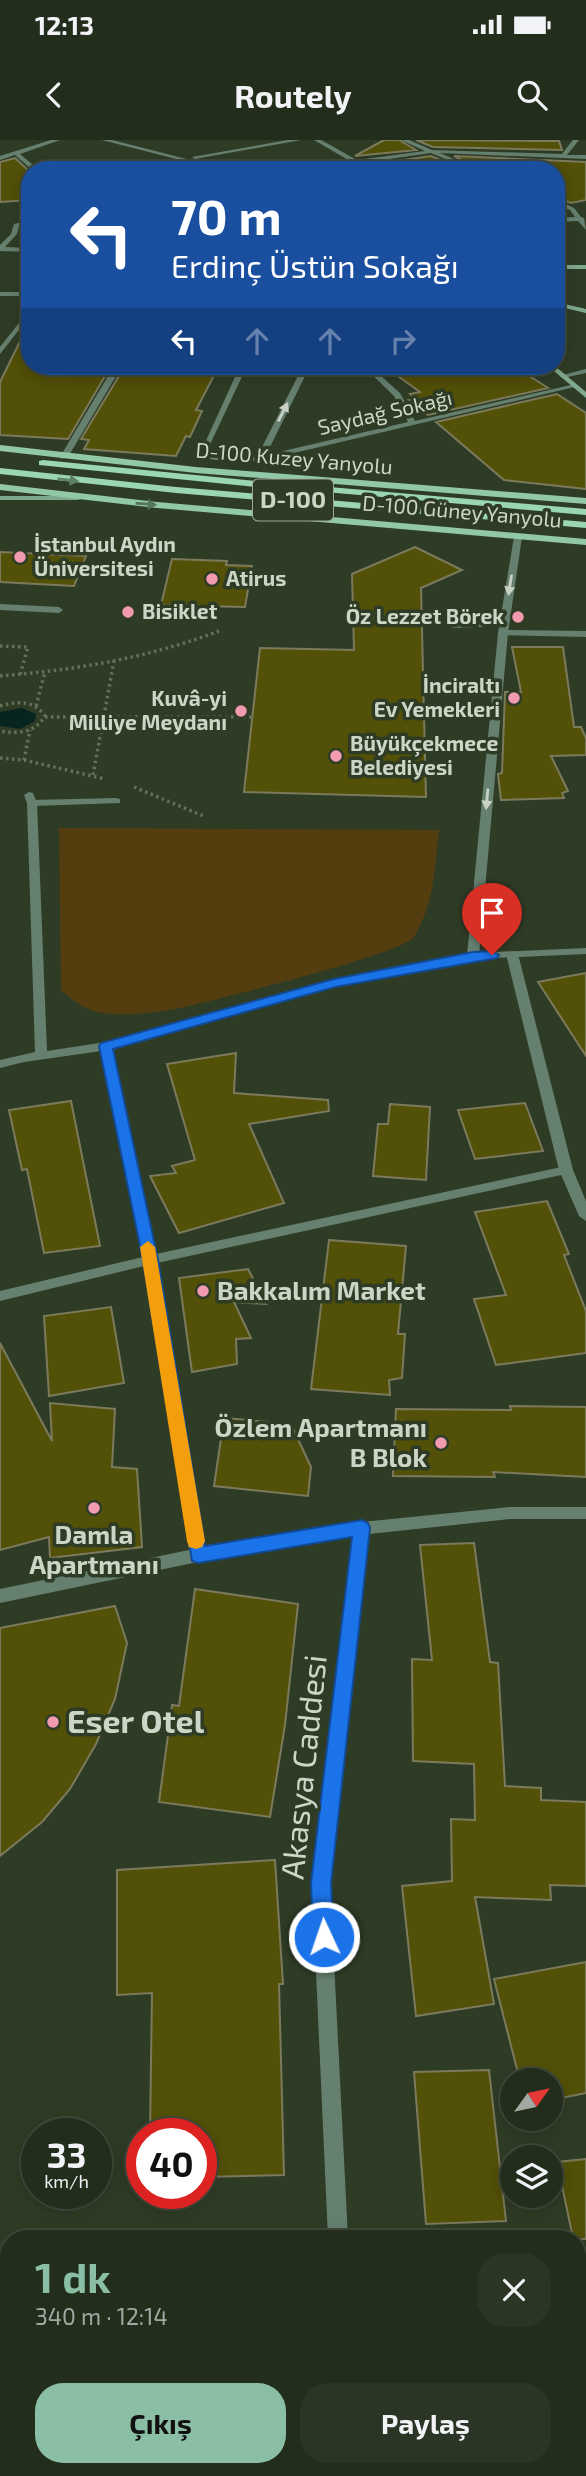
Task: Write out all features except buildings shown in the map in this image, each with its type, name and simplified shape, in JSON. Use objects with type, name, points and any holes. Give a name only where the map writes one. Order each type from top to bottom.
[{"type":"highway","name":"D-100","points":[[0,458],[586,512]]},
{"type":"highway","name":"D-100","points":[[0,471],[153,488],[586,526]]},
{"type":"main road","points":[[565,267],[586,267]]},
{"type":"main road","points":[[565,306],[586,311]]},
{"type":"main road","points":[[564,376],[586,394]]},
{"type":"main road","name":"D-100 Kuzey Yanyolu","points":[[0,448],[64,457],[586,501]]},
{"type":"main road","name":"D-100 Güney Yanyolu","points":[[0,487],[79,498],[586,542]]},
{"type":"main road","points":[[0,498],[79,498]]},
{"type":"street","points":[[1,157],[57,140]]},
{"type":"street","points":[[105,140],[194,161]]},
{"type":"street","points":[[183,158],[298,140]]},
{"type":"street","points":[[317,140],[352,161]]},
{"type":"street","points":[[404,140],[457,161]]},
{"type":"street","points":[[564,155],[576,140]]},
{"type":"street","points":[[361,161],[435,151],[586,157]]},
{"type":"street","points":[[16,153],[25,161]]},
{"type":"street","points":[[565,206],[582,219],[586,228]]},
{"type":"street","points":[[565,220],[582,219]]},
{"type":"street","points":[[0,249],[14,234],[16,225],[21,224]]},
{"type":"street","points":[[0,249],[21,250]]},
{"type":"street","points":[[0,294],[21,295]]},
{"type":"street","points":[[0,352],[21,323]]},
{"type":"street","points":[[564,376],[582,372],[586,379]]},
{"type":"street","points":[[64,457],[113,375]]},
{"type":"street","name":"Saydağ Sokağı","points":[[239,375],[202,454],[215,458],[260,458],[575,386]]},
{"type":"street","points":[[260,458],[302,375]]},
{"type":"street","points":[[376,375],[397,394],[413,424]]},
{"type":"street","points":[[473,956],[503,629],[518,537]]},
{"type":"street","points":[[0,607],[60,610]]},
{"type":"street","points":[[453,625],[586,634]]},
{"type":"street","points":[[41,1055],[31,799],[116,801]]},
{"type":"street","points":[[0,1064],[106,1046],[334,984],[473,956],[586,951]]},
{"type":"street","points":[[512,954],[566,1171],[586,1216]]},
{"type":"street","points":[[106,1046],[150,1260],[198,1555]]},
{"type":"street","points":[[0,1296],[150,1260],[566,1171]]},
{"type":"street","points":[[0,1596],[198,1555],[362,1528],[511,1513],[586,1513]]},
{"type":"street","name":"Akasya Caddesi","points":[[338,2230],[321,1883],[362,1528]]},
{"type":"path","points":[[0,676],[114,661],[199,639],[219,631]]},
{"type":"path","points":[[0,648],[28,647],[20,675]]},
{"type":"path","points":[[93,775],[114,661]]},
{"type":"path","points":[[36,706],[45,672]]},
{"type":"path","points":[[0,706],[18,703],[36,706],[45,717]]},
{"type":"path","points":[[45,717],[252,718]]},
{"type":"path","points":[[0,731],[11,733],[30,730],[38,726],[45,717]]},
{"type":"path","points":[[24,760],[30,730]]},
{"type":"shaded area","points":[[59,828],[439,830],[433,885],[426,911],[414,937],[402,944],[302,977],[224,997],[167,1010],[120,1014],[90,1010],[61,990]]},
{"type":"water","points":[[22,708],[36,714],[35,721],[20,729],[0,726],[0,712]]},
{"type":"slow traffic","points":[[148,1247],[196,1541]]},
{"type":"place","name":"İstanbul Aydın Üniversitesi","points":[[20,557]]},
{"type":"place","name":"Atirus","points":[[212,579]]},
{"type":"place","name":"Bisiklet","points":[[128,612]]},
{"type":"place","name":"Öz Lezzet Börek","points":[[518,617]]},
{"type":"place","name":"İnciraltı Ev Yemekleri","points":[[514,698]]},
{"type":"place","name":"Kuvâ-yi Milliye Meydanı","points":[[241,711]]},
{"type":"place","name":"Büyükçekmece Belediyesi","points":[[336,756]]},
{"type":"place","name":"Bakkalım Market","points":[[203,1291]]},
{"type":"place","name":"Özlem Apartmanı B Blok","points":[[441,1443]]},
{"type":"place","name":"Damla Apartmanı","points":[[94,1508]]},
{"type":"place","name":"Eser Otel","points":[[53,1722]]},
{"type":"route","points":[[324,1937],[321,1883],[362,1528],[198,1555],[150,1260],[106,1046],[334,984],[473,956],[492,955]]}]
